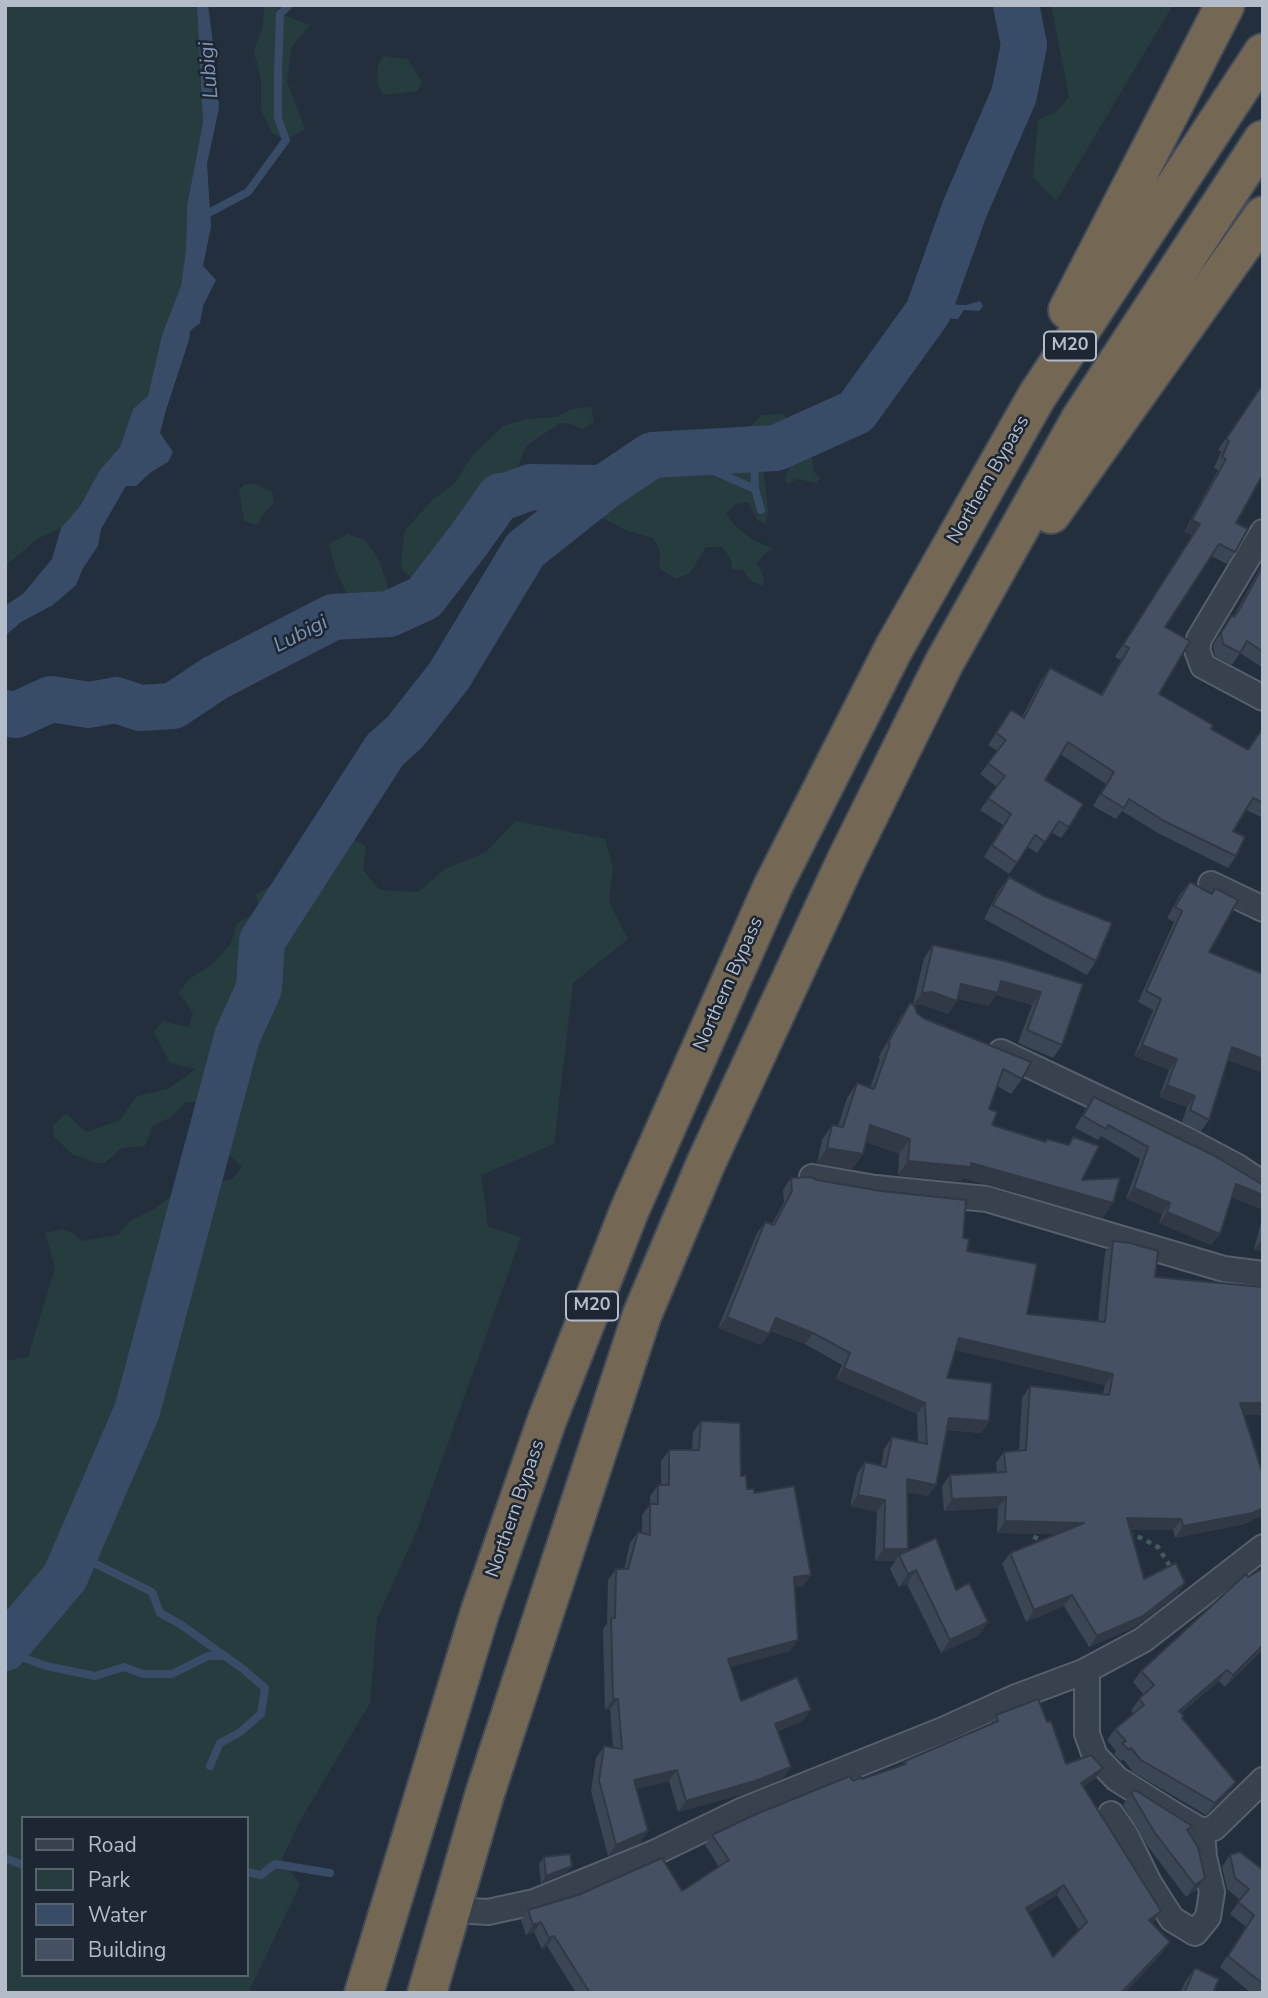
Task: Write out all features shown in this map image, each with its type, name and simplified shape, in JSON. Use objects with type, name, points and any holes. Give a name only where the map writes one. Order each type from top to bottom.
[{"type":"highway","points":[[894,648],[1225,5]]},
{"type":"highway","name":"Northern Bypass","points":[[364,1993],[480,1612],[547,1420],[630,1209],[773,886],[894,648],[1037,396],[1263,53]]},
{"type":"highway","name":"M20","points":[[426,1993],[485,1793],[642,1315],[706,1163],[780,1002],[944,663],[1080,421],[1263,140]]},
{"type":"highway","points":[[944,663],[1263,216]]},
{"type":"street","points":[[1263,532],[1199,639],[1197,650],[1203,666],[1263,698]]},
{"type":"street","points":[[1211,884],[1263,909]]},
{"type":"street","points":[[983,1044],[1189,1141],[1237,1166],[1263,1184]]},
{"type":"street","points":[[812,1177],[887,1190],[987,1199],[1224,1269],[1263,1274]]},
{"type":"street","points":[[471,1911],[488,1912],[534,1902],[654,1853],[732,1814],[892,1751],[1016,1697],[1087,1671],[1143,1640],[1263,1547]]},
{"type":"street","points":[[1087,1671],[1087,1734],[1095,1756],[1117,1779],[1202,1831],[1214,1828],[1263,1780]]},
{"type":"street","points":[[1111,1814],[1172,1919],[1195,1933],[1208,1917],[1212,1892],[1204,1857],[1202,1831]]},
{"type":"path","points":[[1028,1524],[1032,1536],[1052,1545]]},
{"type":"path","points":[[1122,1532],[1158,1547],[1195,1600]]},
{"type":"green space","points":[[5,5],[197,5],[203,122],[187,206],[186,249],[181,286],[162,335],[148,396],[133,409],[120,447],[100,470],[80,506],[61,528],[37,539],[5,566]]},
{"type":"green space","points":[[264,5],[278,5],[280,14],[310,25],[291,48],[287,82],[305,129],[286,140],[272,133],[261,110],[261,80],[254,51],[263,26]]},
{"type":"green space","points":[[1051,5],[1173,5],[1056,201],[1033,177],[1038,120],[1056,112],[1069,97]]},
{"type":"green space","points":[[383,56],[408,59],[422,82],[418,91],[383,95],[377,82],[378,66]]},
{"type":"green space","points":[[591,407],[594,421],[583,429],[560,423],[526,446],[516,471],[540,466],[567,469],[589,481],[650,481],[670,470],[671,449],[720,444],[739,437],[762,415],[784,414],[787,421],[768,456],[764,475],[768,511],[766,523],[758,521],[748,502],[736,504],[726,513],[735,526],[753,540],[774,549],[764,554],[757,563],[764,578],[763,586],[751,581],[743,570],[732,569],[731,559],[722,547],[706,547],[690,573],[676,579],[659,568],[660,551],[653,538],[628,531],[604,519],[588,518],[556,506],[536,494],[503,497],[473,549],[446,584],[418,583],[401,569],[404,532],[432,500],[455,483],[472,456],[503,426],[526,419],[556,417],[572,409]]},
{"type":"green space","points":[[802,454],[812,458],[814,471],[820,478],[816,483],[797,479],[787,485],[785,478],[789,469],[788,458]]},
{"type":"green space","points":[[245,484],[256,484],[272,492],[274,503],[257,525],[244,521],[239,490]]},
{"type":"green space","points":[[348,534],[365,540],[379,560],[391,595],[385,624],[368,625],[360,620],[356,606],[335,568],[329,544]]},
{"type":"green space","points":[[516,821],[605,839],[613,868],[609,902],[628,939],[573,983],[554,1144],[481,1175],[488,1227],[521,1237],[417,1530],[377,1618],[370,1703],[301,1819],[282,1859],[300,1885],[248,1993],[5,1993],[5,1361],[28,1357],[55,1268],[45,1233],[63,1229],[82,1241],[118,1235],[130,1221],[154,1209],[177,1191],[233,1179],[242,1166],[225,1152],[186,1164],[184,1157],[188,1139],[218,1140],[224,1126],[206,1102],[186,1102],[171,1117],[153,1126],[145,1146],[121,1148],[105,1163],[96,1163],[72,1154],[54,1137],[53,1125],[66,1114],[87,1132],[120,1120],[137,1096],[168,1089],[196,1069],[170,1063],[154,1032],[163,1021],[189,1027],[193,1013],[179,993],[188,980],[214,963],[231,943],[237,923],[259,911],[256,894],[272,885],[311,896],[331,870],[349,837],[366,846],[363,870],[380,890],[418,892],[445,869],[486,852]]},
{"type":"water","points":[[197,5],[208,5],[217,74],[219,108],[207,164],[211,226],[203,266],[216,280],[203,306],[200,323],[190,331],[160,433],[173,452],[168,462],[151,472],[136,486],[126,486],[101,529],[98,546],[83,568],[76,585],[53,605],[21,622],[5,636],[5,606],[24,593],[52,559],[61,528],[80,506],[100,470],[120,447],[133,409],[148,396],[162,335],[181,286],[186,249],[187,206],[203,122]]},
{"type":"water","points":[[1020,24],[1029,35],[1031,48],[1027,61],[1019,72],[1013,58]]},
{"type":"water","points":[[988,154],[991,162],[991,182],[954,237],[954,194],[964,176]]},
{"type":"water","points":[[954,237],[964,251],[966,261],[939,282],[939,265],[944,251]]},
{"type":"water","points":[[935,291],[945,304],[966,305],[980,301],[983,306],[979,311],[964,310],[958,319],[941,318],[913,350],[899,353],[904,317]]},
{"type":"water","points":[[65,690],[78,695],[128,690],[157,701],[183,700],[173,718],[154,719],[107,710],[87,716],[42,703],[43,692]]},
{"type":"water","points":[[5,708],[26,710],[19,735],[15,725],[5,718]]},
{"type":"building","points":[[1263,384],[1263,474],[1236,523],[1248,529],[1235,552],[1219,544],[1165,627],[1190,641],[1159,694],[1213,725],[1211,729],[1248,750],[1263,728],[1263,803],[1253,798],[1233,831],[1245,837],[1236,856],[1166,822],[1129,799],[1124,808],[1101,794],[1114,772],[1068,742],[1045,780],[1083,804],[1069,827],[1059,821],[1045,842],[1035,835],[1017,863],[992,845],[1011,814],[988,798],[1005,776],[988,763],[1006,740],[996,733],[1011,710],[1024,718],[1050,668],[1102,695],[1129,648],[1123,645],[1200,524],[1192,520],[1226,459],[1222,457],[1229,441],[1226,439]]},
{"type":"building","points":[[1263,566],[1263,652],[1247,641],[1240,653],[1223,644],[1221,633],[1232,615],[1234,617],[1239,610]]},
{"type":"building","points":[[1009,877],[1044,896],[1112,923],[1096,961],[993,905]]},
{"type":"building","points":[[1190,882],[1212,894],[1215,888],[1238,900],[1209,952],[1263,974],[1263,1059],[1232,1047],[1209,1120],[1190,1110],[1195,1096],[1167,1085],[1177,1059],[1142,1045],[1161,999],[1146,991],[1182,911],[1175,907]]},
{"type":"building","points":[[933,945],[1005,961],[1083,984],[1062,1045],[1027,1030],[1041,992],[1001,981],[998,993],[961,984],[957,1001],[932,992],[922,993]]},
{"type":"building","points":[[910,1003],[923,1018],[1031,1062],[1022,1079],[1003,1069],[989,1109],[997,1112],[992,1125],[1046,1142],[1047,1139],[1069,1145],[1073,1137],[1099,1146],[1082,1180],[1120,1178],[1113,1203],[971,1163],[971,1167],[908,1161],[910,1139],[870,1125],[863,1154],[827,1148],[832,1125],[843,1127],[857,1083],[874,1089],[890,1044],[888,1043]]},
{"type":"building","points":[[1094,1097],[1215,1156],[1263,1185],[1263,1195],[1236,1184],[1220,1234],[1167,1212],[1170,1203],[1134,1188],[1148,1147],[1108,1125],[1106,1129],[1083,1116]]},
{"type":"building","points":[[811,1177],[881,1191],[966,1200],[963,1238],[969,1239],[967,1251],[1037,1264],[1027,1314],[1105,1322],[1113,1241],[1158,1251],[1155,1277],[1263,1287],[1263,1403],[1240,1403],[1263,1475],[1263,1508],[1253,1513],[1183,1526],[1181,1519],[1127,1518],[1144,1579],[1176,1563],[1185,1583],[1143,1616],[1097,1636],[1072,1595],[1034,1610],[1010,1553],[1084,1523],[1005,1521],[1006,1497],[952,1499],[950,1475],[1006,1472],[1004,1452],[1026,1450],[1030,1386],[1109,1395],[1113,1374],[959,1338],[947,1378],[992,1383],[989,1421],[949,1418],[936,1485],[907,1479],[908,1549],[884,1549],[885,1500],[858,1495],[865,1462],[886,1467],[892,1437],[927,1444],[925,1403],[844,1368],[850,1353],[813,1333],[776,1318],[769,1334],[727,1317],[765,1222],[774,1225],[792,1191],[791,1178]]},
{"type":"building","points":[[701,1421],[740,1423],[741,1476],[746,1475],[747,1489],[754,1489],[754,1493],[794,1486],[811,1575],[794,1577],[798,1640],[728,1659],[741,1701],[797,1677],[811,1710],[775,1724],[791,1767],[755,1781],[686,1801],[677,1770],[634,1780],[648,1831],[616,1845],[599,1780],[604,1746],[622,1749],[618,1699],[613,1699],[611,1618],[615,1618],[616,1569],[628,1569],[638,1532],[650,1535],[650,1504],[658,1504],[658,1485],[669,1485],[669,1450],[699,1450]]},
{"type":"building","points":[[936,1538],[956,1590],[969,1583],[988,1622],[950,1640],[916,1570],[908,1574],[899,1555]]},
{"type":"building","points":[[1260,1570],[1263,1572],[1263,1645],[1233,1675],[1227,1670],[1179,1711],[1236,1782],[1215,1803],[1141,1760],[1131,1748],[1129,1750],[1122,1743],[1126,1741],[1115,1729],[1144,1705],[1139,1699],[1154,1685],[1141,1671],[1246,1574],[1248,1577]]},
{"type":"building","points":[[1038,1699],[1047,1722],[1051,1721],[1066,1764],[1091,1755],[1103,1768],[1081,1783],[1161,1911],[1149,1920],[1170,1942],[1123,1993],[590,1993],[554,1936],[549,1938],[541,1922],[533,1925],[528,1910],[578,1895],[662,1858],[682,1891],[729,1860],[712,1835],[850,1776],[853,1781],[906,1764],[905,1761],[998,1721],[996,1715]],"holes":[[[1064,1885],[1087,1922],[1053,1957],[1026,1908]]]},
{"type":"building","points":[[1135,1790],[1192,1826],[1187,1830],[1198,1847],[1205,1878],[1195,1885],[1155,1833],[1131,1793]]},
{"type":"building","points":[[1240,1852],[1263,1870],[1263,1984],[1228,1956],[1254,1915],[1238,1902],[1249,1889],[1235,1878],[1230,1855]]},
{"type":"building","points":[[570,1854],[572,1866],[546,1876],[544,1857]]},
{"type":"building","points":[[1195,1968],[1219,1979],[1213,1993],[1184,1993]]},
{"type":"waterway","points":[[203,216],[248,192],[286,140],[278,118],[278,73],[280,14],[289,5]]},
{"type":"waterway","points":[[5,1648],[65,1577],[137,1411],[237,1037],[259,988],[262,941],[385,750],[405,732],[449,676],[525,550],[603,488],[652,455],[776,448],[856,412],[928,312],[965,208],[1014,95],[1024,45],[1016,5]]},
{"type":"waterway","points":[[754,449],[755,489]]},
{"type":"waterway","points":[[675,454],[755,489],[761,510]]},
{"type":"waterway","name":"Lubigi","points":[[5,713],[16,715],[51,699],[89,705],[116,700],[140,708],[173,706],[215,678],[333,617],[389,614],[424,598],[500,496],[531,487],[603,488]]},
{"type":"waterway","points":[[68,1568],[92,1562],[152,1592],[160,1613],[180,1624],[265,1688],[261,1714],[239,1733],[220,1743],[210,1766]]},
{"type":"waterway","points":[[5,1656],[16,1655],[46,1666],[95,1676],[124,1667],[143,1674],[172,1674],[208,1656],[224,1656]]},
{"type":"waterway","points":[[5,1858],[21,1864]]},
{"type":"waterway","points":[[248,1872],[261,1875],[275,1864],[330,1873]]}]
